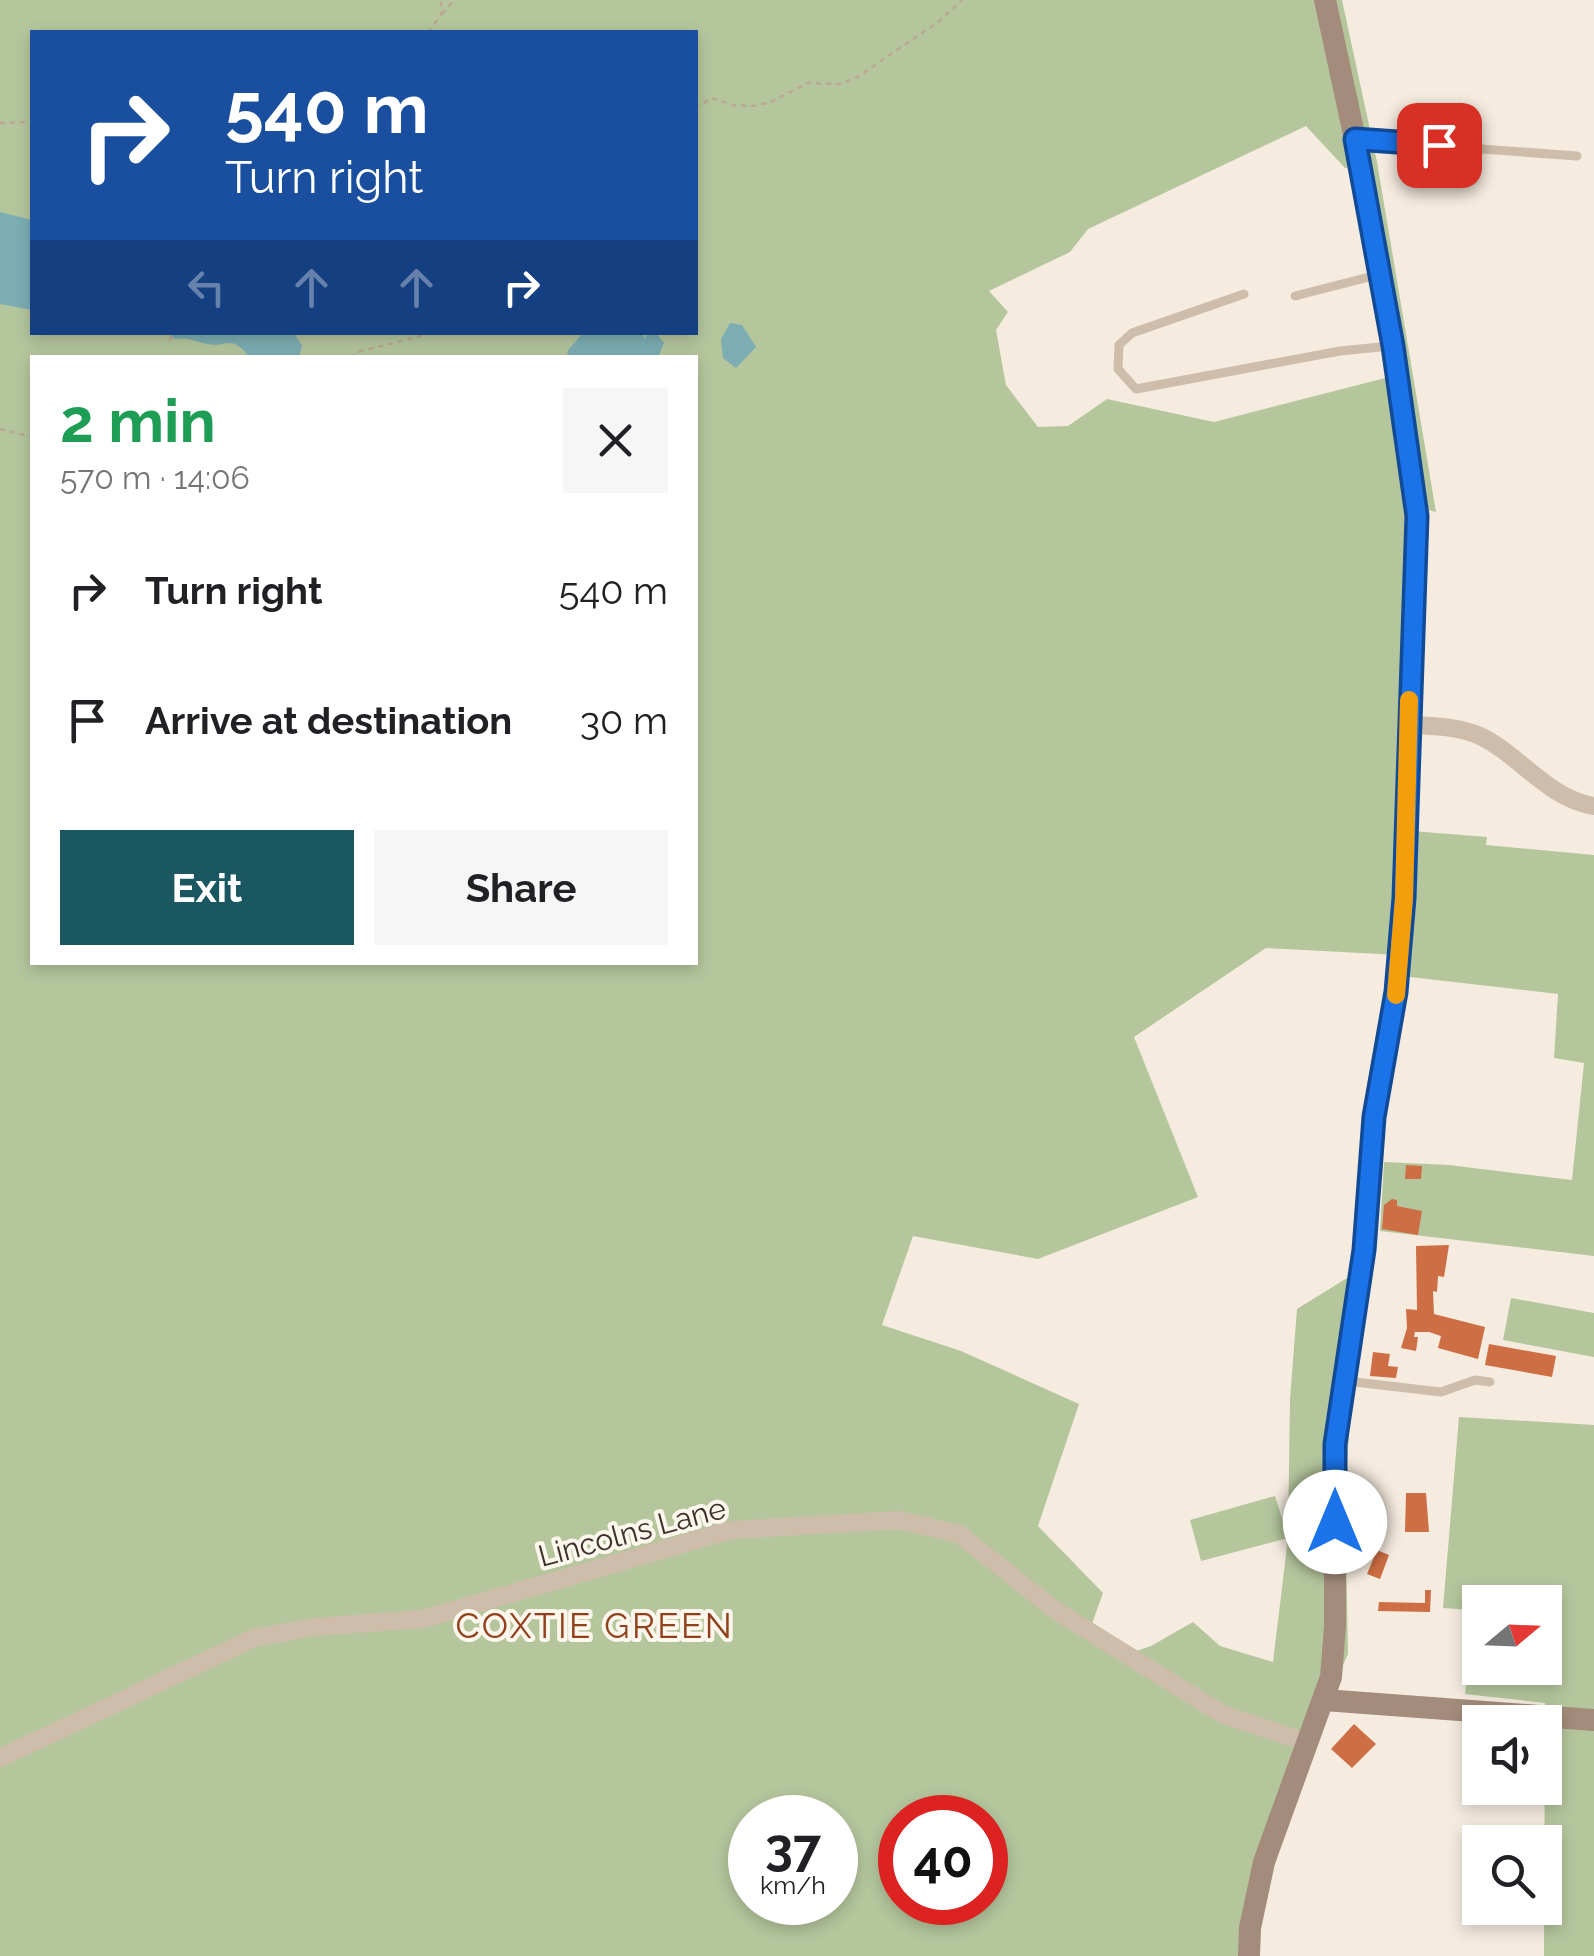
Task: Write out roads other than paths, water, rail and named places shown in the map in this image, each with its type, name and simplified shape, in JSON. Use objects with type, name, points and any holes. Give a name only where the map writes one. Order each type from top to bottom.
[{"type":"street","points":[[1249,1956],[1250,1928],[1264,1862],[1331,1678],[1335,1626],[1335,1444],[1364,1250],[1374,1117],[1396,992],[1404,898],[1417,516],[1393,346],[1355,139],[1324,0]]},
{"type":"street","points":[[1409,725],[1455,728],[1479,735],[1549,786],[1580,804],[1594,806]]},
{"type":"street","name":"Lincolns Lane","points":[[0,1758],[254,1638],[314,1627],[422,1619],[731,1530],[899,1520],[959,1534],[1056,1610],[1224,1715],[1309,1742]]},
{"type":"street","points":[[1324,1700],[1594,1720]]},
{"type":"lane","points":[[1355,139],[1577,156]]},
{"type":"lane","points":[[1296,296],[1380,275]]},
{"type":"lane","points":[[1244,294],[1132,333],[1119,345],[1118,369],[1136,389],[1340,351],[1393,346]]},
{"type":"lane","points":[[1343,1381],[1441,1392],[1474,1380],[1490,1382]]},
{"type":"water","points":[[0,212],[30,220],[30,310],[0,304]]},
{"type":"water","points":[[730,323],[742,325],[756,347],[736,368],[723,358],[721,339]]},
{"type":"water","points":[[170,335],[295,335],[302,346],[300,355],[248,355],[233,343],[214,345]]},
{"type":"water","points":[[581,335],[643,335],[644,339],[658,335],[664,343],[659,355],[567,355]]},
{"type":"district","name":"COXTIE GREEN","points":[[595,1625]]}]
